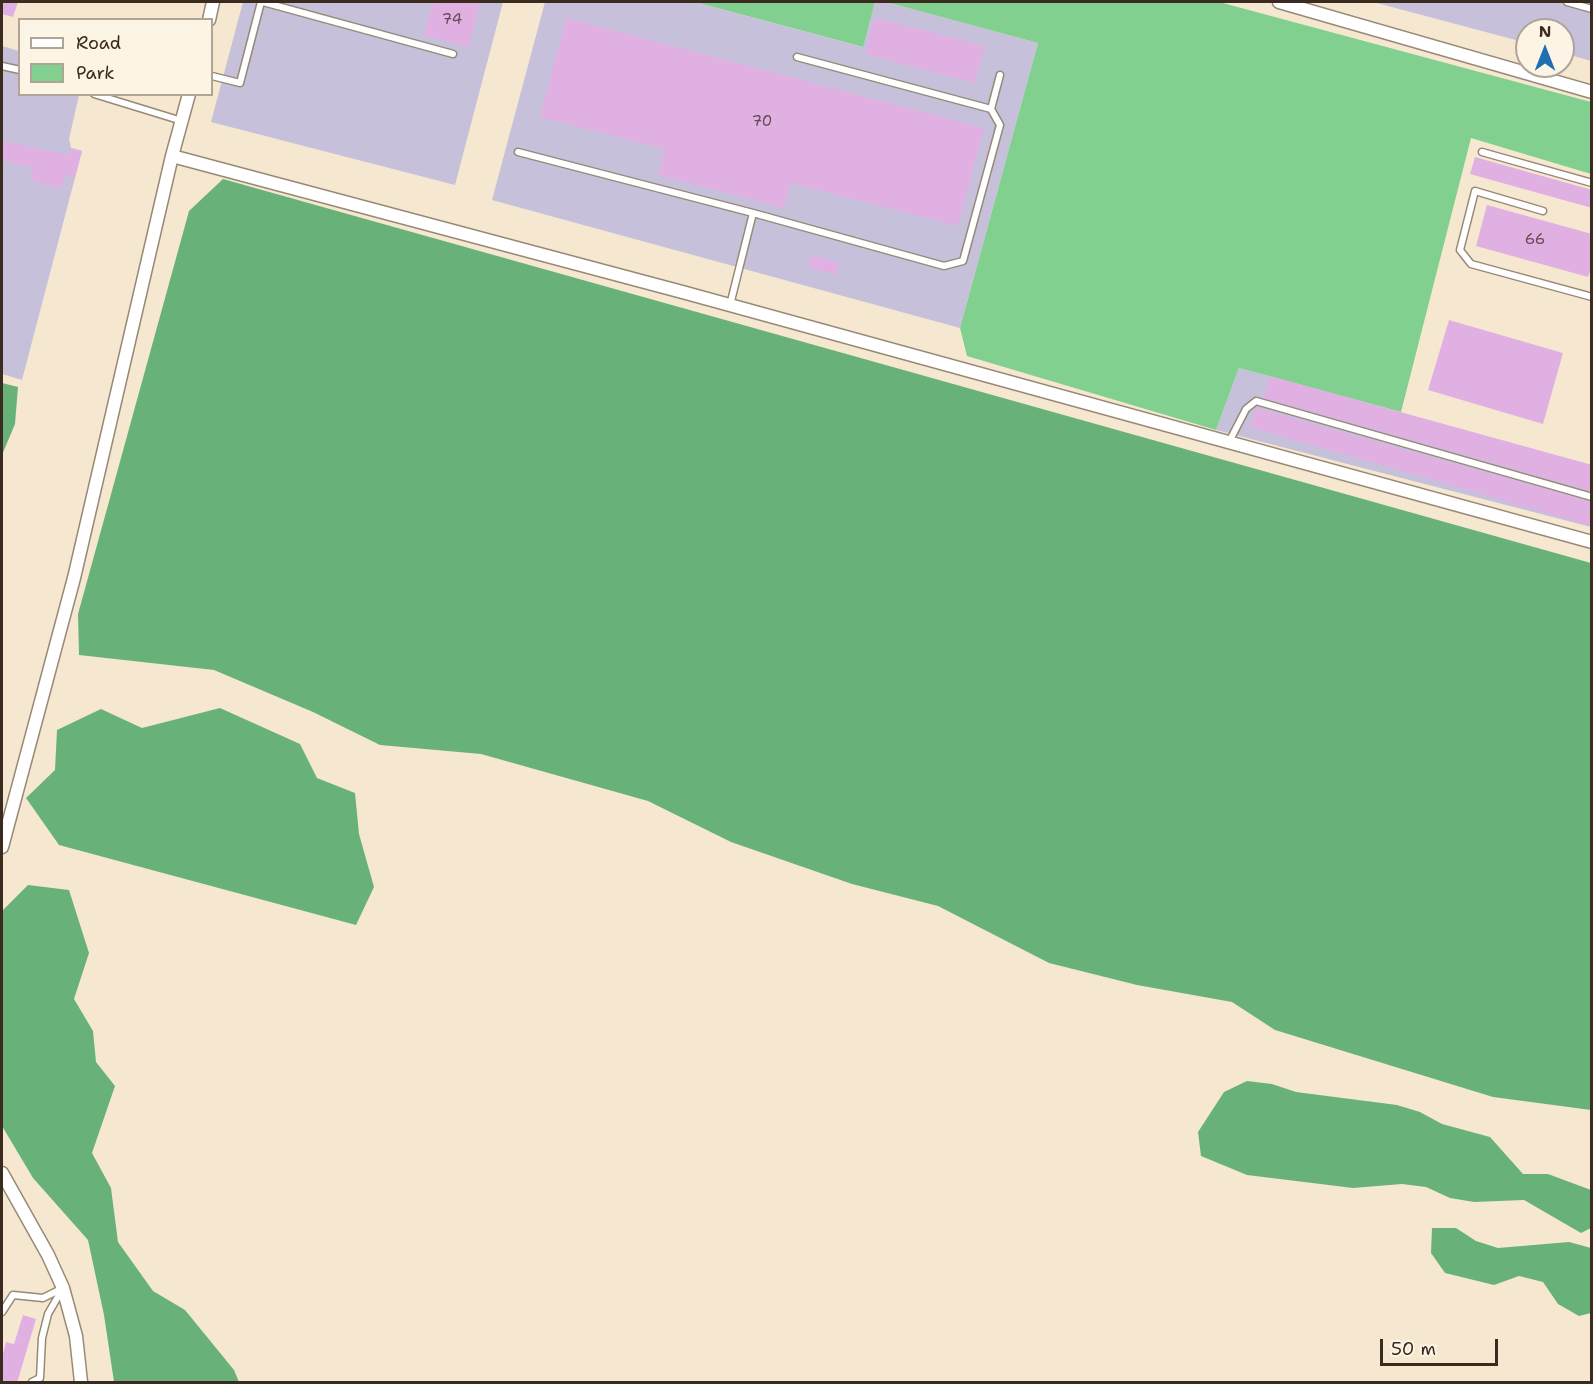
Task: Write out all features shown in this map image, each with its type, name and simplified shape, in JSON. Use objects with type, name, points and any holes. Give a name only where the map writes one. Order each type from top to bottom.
[{"type":"street","points":[[209,18],[213,2]]},
{"type":"street","points":[[1279,2],[1592,92]]},
{"type":"street","points":[[2,847],[74,578],[172,156],[188,96]]},
{"type":"street","points":[[172,156],[1592,542]]},
{"type":"street","points":[[2,1173],[63,1288],[76,1336],[81,1383]]},
{"type":"lane","points":[[213,76],[240,83],[262,2],[453,54]]},
{"type":"lane","points":[[1567,2],[1592,9]]},
{"type":"lane","points":[[797,57],[991,109]]},
{"type":"lane","points":[[2,66],[18,70]]},
{"type":"lane","points":[[518,152],[753,213],[944,266],[963,261],[1000,125],[991,109],[1000,75]]},
{"type":"lane","points":[[101,96],[182,121]]},
{"type":"lane","points":[[1482,152],[1592,183]]},
{"type":"lane","points":[[1543,211],[1475,191],[1460,250],[1471,264],[1592,297]]},
{"type":"lane","points":[[730,306],[753,213]]},
{"type":"lane","points":[[1229,442],[1246,409],[1256,401],[1592,497]]},
{"type":"lane","points":[[2,1312],[13,1295],[43,1298],[63,1288]]},
{"type":"lane","points":[[32,1383],[40,1378],[42,1338],[48,1314],[63,1288]]},
{"type":"shaded area","points":[[243,2],[503,2],[455,185],[211,122]]},
{"type":"shaded area","points":[[545,2],[695,2],[862,47],[875,2],[886,2],[1038,43],[960,328],[492,200]]},
{"type":"shaded area","points":[[1373,2],[1591,2],[1591,61],[1575,56],[1575,18],[1515,18],[1515,40]]},
{"type":"shaded area","points":[[2,46],[18,51],[18,96],[79,96],[69,139],[71,148],[82,151],[22,380],[2,374]]},
{"type":"shaded area","points":[[1239,368],[1591,465],[1591,527],[1216,430]]},
{"type":"green space","points":[[695,2],[875,2],[863,47]]},
{"type":"green space","points":[[886,2],[1219,2],[1591,102],[1591,174],[1471,138],[1401,412],[1239,368],[1216,430],[967,356],[960,328],[1038,43]]},
{"type":"green space","points":[[223,179],[1591,563],[1591,1110],[1493,1097],[1275,1030],[1232,1002],[1137,985],[1049,963],[938,906],[852,884],[731,842],[648,801],[481,754],[380,745],[313,712],[214,670],[79,655],[78,614],[189,211]]},
{"type":"green space","points":[[2,383],[18,387],[15,424],[2,455]]},
{"type":"green space","points":[[220,708],[300,744],[317,778],[355,793],[359,834],[374,887],[356,925],[59,845],[26,798],[55,770],[57,730],[101,709],[142,728]]},
{"type":"green space","points":[[28,885],[69,890],[89,953],[74,999],[93,1031],[96,1062],[115,1086],[92,1153],[111,1188],[118,1242],[153,1291],[185,1310],[234,1370],[239,1382],[114,1382],[104,1315],[88,1240],[33,1178],[2,1126],[2,911]]},
{"type":"green space","points":[[1247,1081],[1272,1084],[1296,1092],[1397,1105],[1420,1112],[1442,1124],[1490,1137],[1523,1174],[1548,1174],[1591,1190],[1591,1228],[1581,1233],[1524,1200],[1474,1202],[1450,1198],[1426,1187],[1402,1184],[1353,1188],[1247,1175],[1201,1156],[1198,1132],[1224,1092]]},
{"type":"green space","points":[[1432,1228],[1456,1228],[1476,1241],[1498,1248],[1569,1242],[1591,1248],[1591,1313],[1579,1316],[1558,1304],[1543,1282],[1519,1276],[1494,1285],[1445,1273],[1431,1253]]},
{"type":"building","points":[[2,2],[18,2],[13,17],[2,14]]},
{"type":"building","points":[[433,2],[480,2],[469,47],[424,35]]},
{"type":"building","points":[[566,18],[984,128],[958,226],[791,183],[784,208],[658,175],[665,149],[540,117]]},
{"type":"building","points":[[875,18],[985,46],[975,83],[865,54]]},
{"type":"building","points":[[2,141],[69,155],[71,148],[82,151],[75,178],[65,175],[61,189],[30,180],[33,168],[2,160]]},
{"type":"building","points":[[1475,157],[1592,190],[1592,208],[1470,174]]},
{"type":"building","points":[[1487,205],[1592,234],[1592,266],[1588,277],[1476,246]]},
{"type":"building","points":[[811,255],[840,263],[836,275],[808,267]]},
{"type":"building","points":[[1449,320],[1563,353],[1543,424],[1428,390]]},
{"type":"building","points":[[1270,376],[1592,465],[1592,491],[1264,398]]},
{"type":"building","points":[[1256,408],[1592,502],[1592,526],[1250,427]]},
{"type":"building","points":[[23,1315],[36,1319],[17,1383],[2,1383],[2,1358],[6,1342],[14,1344]]}]
